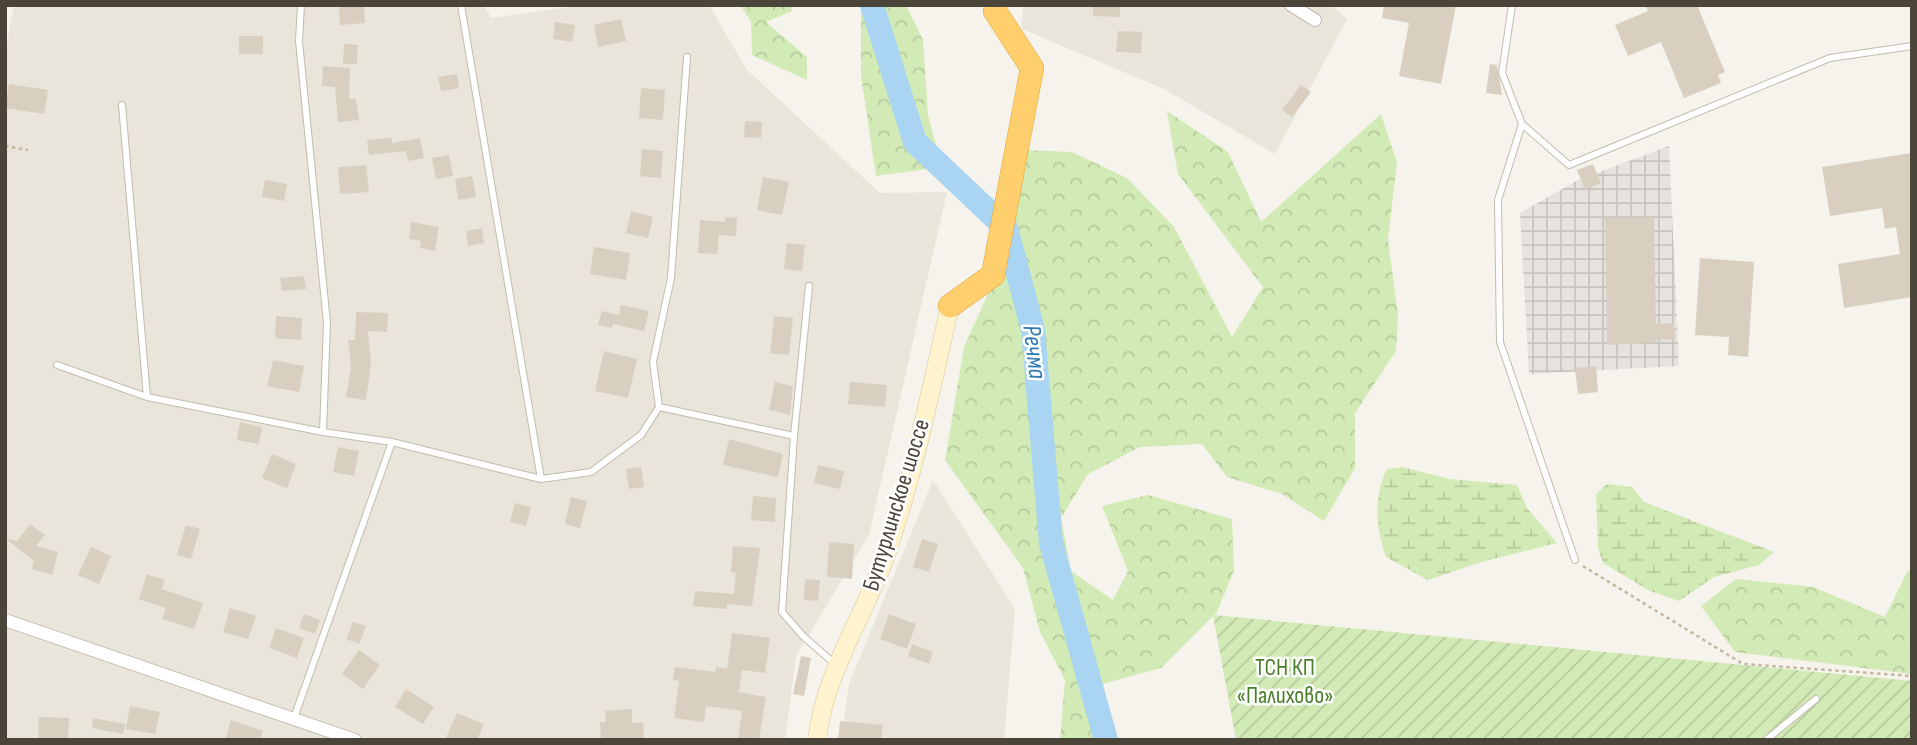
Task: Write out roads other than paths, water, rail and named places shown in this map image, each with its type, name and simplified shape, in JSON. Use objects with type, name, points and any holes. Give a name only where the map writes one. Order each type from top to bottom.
[{"type":"highway","points":[[950,306],[993,275],[1032,68],[995,8]]},
{"type":"main road","name":"Бутурлинское шоссе","points":[[817,740],[838,666],[873,587],[898,519],[950,306]]},
{"type":"street","points":[[1291,5],[1315,20]]},
{"type":"street","points":[[5,620],[355,740]]},
{"type":"lane","points":[[301,5],[299,41],[327,323],[323,432]]},
{"type":"lane","points":[[461,5],[541,479]]},
{"type":"lane","points":[[1512,5],[1502,73],[1522,124],[1569,165],[1830,58],[1912,46]]},
{"type":"lane","points":[[57,365],[147,397],[323,432],[392,442],[541,479],[591,472],[641,435],[659,407],[653,362],[671,278],[687,57]]},
{"type":"lane","points":[[122,105],[147,397]]},
{"type":"lane","points":[[1522,124],[1498,200],[1500,342],[1574,560]]},
{"type":"lane","points":[[809,286],[794,436],[782,612],[803,636],[838,666]]},
{"type":"lane","points":[[659,407],[794,436]]},
{"type":"lane","points":[[294,718],[392,442]]},
{"type":"lane","points":[[1766,740],[1816,699]]},
{"type":"waterway","name":"Речма","points":[[872,5],[915,142],[1006,228],[1033,330],[1051,543],[1106,740]]},
{"type":"park label","name":"ТСН КП «Палихово»","points":[[1285,681]]}]
